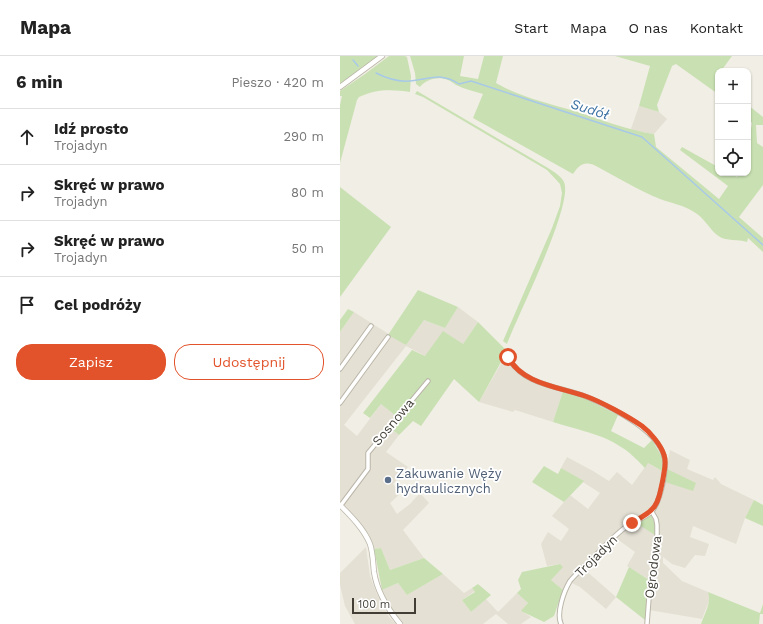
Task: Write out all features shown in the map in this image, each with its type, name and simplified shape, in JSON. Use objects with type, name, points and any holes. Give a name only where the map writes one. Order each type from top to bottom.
[{"type":"street","points":[[340,87],[382,56]]},
{"type":"street","points":[[340,369],[371,326]]},
{"type":"street","points":[[340,403],[388,337]]},
{"type":"street","points":[[508,357],[516,369],[532,379],[586,396],[642,426],[651,435],[662,449],[666,463],[657,503],[652,512]]},
{"type":"street","name":"Sosnowa","points":[[340,505],[368,469],[368,453],[428,381]]},
{"type":"street","points":[[340,505],[369,541],[379,591],[390,611],[400,624]]},
{"type":"street","name":"Trojadyn","points":[[560,624],[558,620],[559,609],[571,581],[610,540],[626,526],[652,512]]},
{"type":"street","name":"Ogrodowa","points":[[647,624],[650,584],[657,555],[658,525],[652,512]]},
{"type":"shaded area","points":[[639,106],[659,112],[667,119],[654,134],[631,129]]},
{"type":"shaded area","points":[[458,307],[478,322],[463,344],[425,356],[406,346],[344,425],[357,436],[381,404],[396,416],[388,426],[399,435],[386,452],[408,467],[393,484],[401,493],[390,503],[397,514],[410,504],[420,493],[429,503],[403,530],[424,558],[390,570],[381,548],[374,549],[366,531],[340,500],[340,332],[354,312],[406,345],[424,320],[445,328]]},
{"type":"shaded area","points":[[506,355],[515,371],[531,380],[563,391],[553,422],[515,410],[513,412],[479,402]]},
{"type":"shaded area","points":[[670,450],[690,460],[687,469],[713,480],[715,477],[721,484],[754,500],[745,518],[736,544],[693,526],[690,537],[709,544],[705,556],[695,555],[685,568],[672,564],[663,557],[663,563],[682,581],[708,592],[710,596],[709,601],[702,619],[649,610],[651,581],[627,566],[635,552],[613,536],[571,576],[563,590],[551,580],[560,564],[547,566],[541,544],[548,532],[561,541],[569,529],[552,516],[570,495],[588,509],[600,493],[561,468],[567,457],[609,481],[617,472],[632,485],[648,463],[666,472]]},
{"type":"shaded area","points":[[366,547],[370,576],[377,594],[389,617],[396,624],[355,624],[345,606],[340,585],[340,573]]},
{"type":"shaded area","points":[[584,569],[616,597],[606,609],[580,587],[572,583]]},
{"type":"shaded area","points":[[443,574],[464,593],[472,588],[475,591],[462,600],[471,612],[486,599],[498,612],[517,593],[528,603],[522,611],[531,617],[521,624],[508,624],[496,614],[483,624],[403,624],[394,613],[382,590],[398,583],[407,595]]},
{"type":"green space","points":[[340,56],[378,56],[340,85]]},
{"type":"green space","points":[[389,56],[407,57],[411,76],[410,92],[384,90],[371,92],[359,97],[340,163],[340,105],[342,96],[340,96],[340,91]]},
{"type":"green space","points":[[410,56],[464,56],[460,76],[478,79],[484,56],[503,56],[496,83],[534,99],[623,127],[654,134],[656,147],[719,199],[728,186],[680,150],[682,147],[715,165],[715,176],[751,176],[751,107],[763,117],[763,125],[756,125],[757,143],[763,147],[763,185],[739,217],[763,238],[763,252],[748,238],[747,242],[720,237],[698,215],[690,210],[660,199],[594,165],[587,163],[582,165],[577,168],[573,174],[473,118],[483,94],[462,88],[449,80],[441,78],[429,80],[420,87],[416,84],[415,73]]},
{"type":"green space","points":[[615,56],[732,56],[723,68],[715,68],[715,92],[676,64],[672,66],[657,105],[659,112],[639,106],[650,66]]},
{"type":"green space","points":[[417,91],[548,168],[559,176],[564,182],[565,194],[561,213],[553,236],[507,344],[503,341],[560,206],[562,193],[560,184],[547,170],[423,97],[415,94]]},
{"type":"green space","points":[[340,187],[391,227],[340,297]]},
{"type":"green space","points":[[418,290],[458,307],[445,328],[424,320],[406,345],[388,335]]},
{"type":"green space","points":[[348,309],[354,312],[340,332],[340,320]]},
{"type":"green space","points":[[478,322],[505,349],[506,353],[479,402],[454,379],[421,426],[413,421],[399,435],[388,426],[396,416],[381,404],[370,418],[363,413],[412,350],[425,356],[443,331],[463,344]]},
{"type":"green space","points":[[563,391],[584,398],[618,415],[611,431],[644,448],[652,440],[662,457],[662,471],[648,463],[645,468],[633,456],[614,442],[588,432],[553,422]]},
{"type":"green space","points":[[544,466],[558,474],[561,468],[584,481],[564,502],[532,482]]},
{"type":"green space","points":[[667,469],[696,483],[693,491],[665,482]]},
{"type":"green space","points":[[754,500],[763,505],[763,526],[745,518]]},
{"type":"green space","points":[[651,516],[654,523],[655,535],[636,523]]},
{"type":"green space","points":[[381,548],[390,570],[424,558],[443,574],[407,595],[398,583],[382,590],[374,549]]},
{"type":"green space","points":[[560,564],[563,567],[551,580],[563,590],[554,616],[544,622],[521,611],[528,603],[517,593],[521,589],[518,580],[522,572]]},
{"type":"green space","points":[[629,567],[649,580],[645,620],[616,597]]},
{"type":"green space","points":[[478,584],[491,595],[471,612],[462,600],[475,592],[472,588]]},
{"type":"green space","points":[[708,592],[760,613],[763,604],[763,614],[760,614],[759,624],[701,624],[706,613],[709,600]]},
{"type":"waterway","name":"Sudół","points":[[353,60],[358,66]]},
{"type":"waterway","name":"Sudół","points":[[376,73],[400,81],[434,77],[446,78],[459,84],[471,81],[642,137],[763,245]]},
{"type":"place","name":"Zakuwanie Węży hydraulicznych","points":[[388,480]]},
{"type":"route","points":[[508,357],[516,369],[532,379],[586,396],[629,418],[642,426],[662,449],[666,463],[657,503],[652,512],[632,523]]}]
